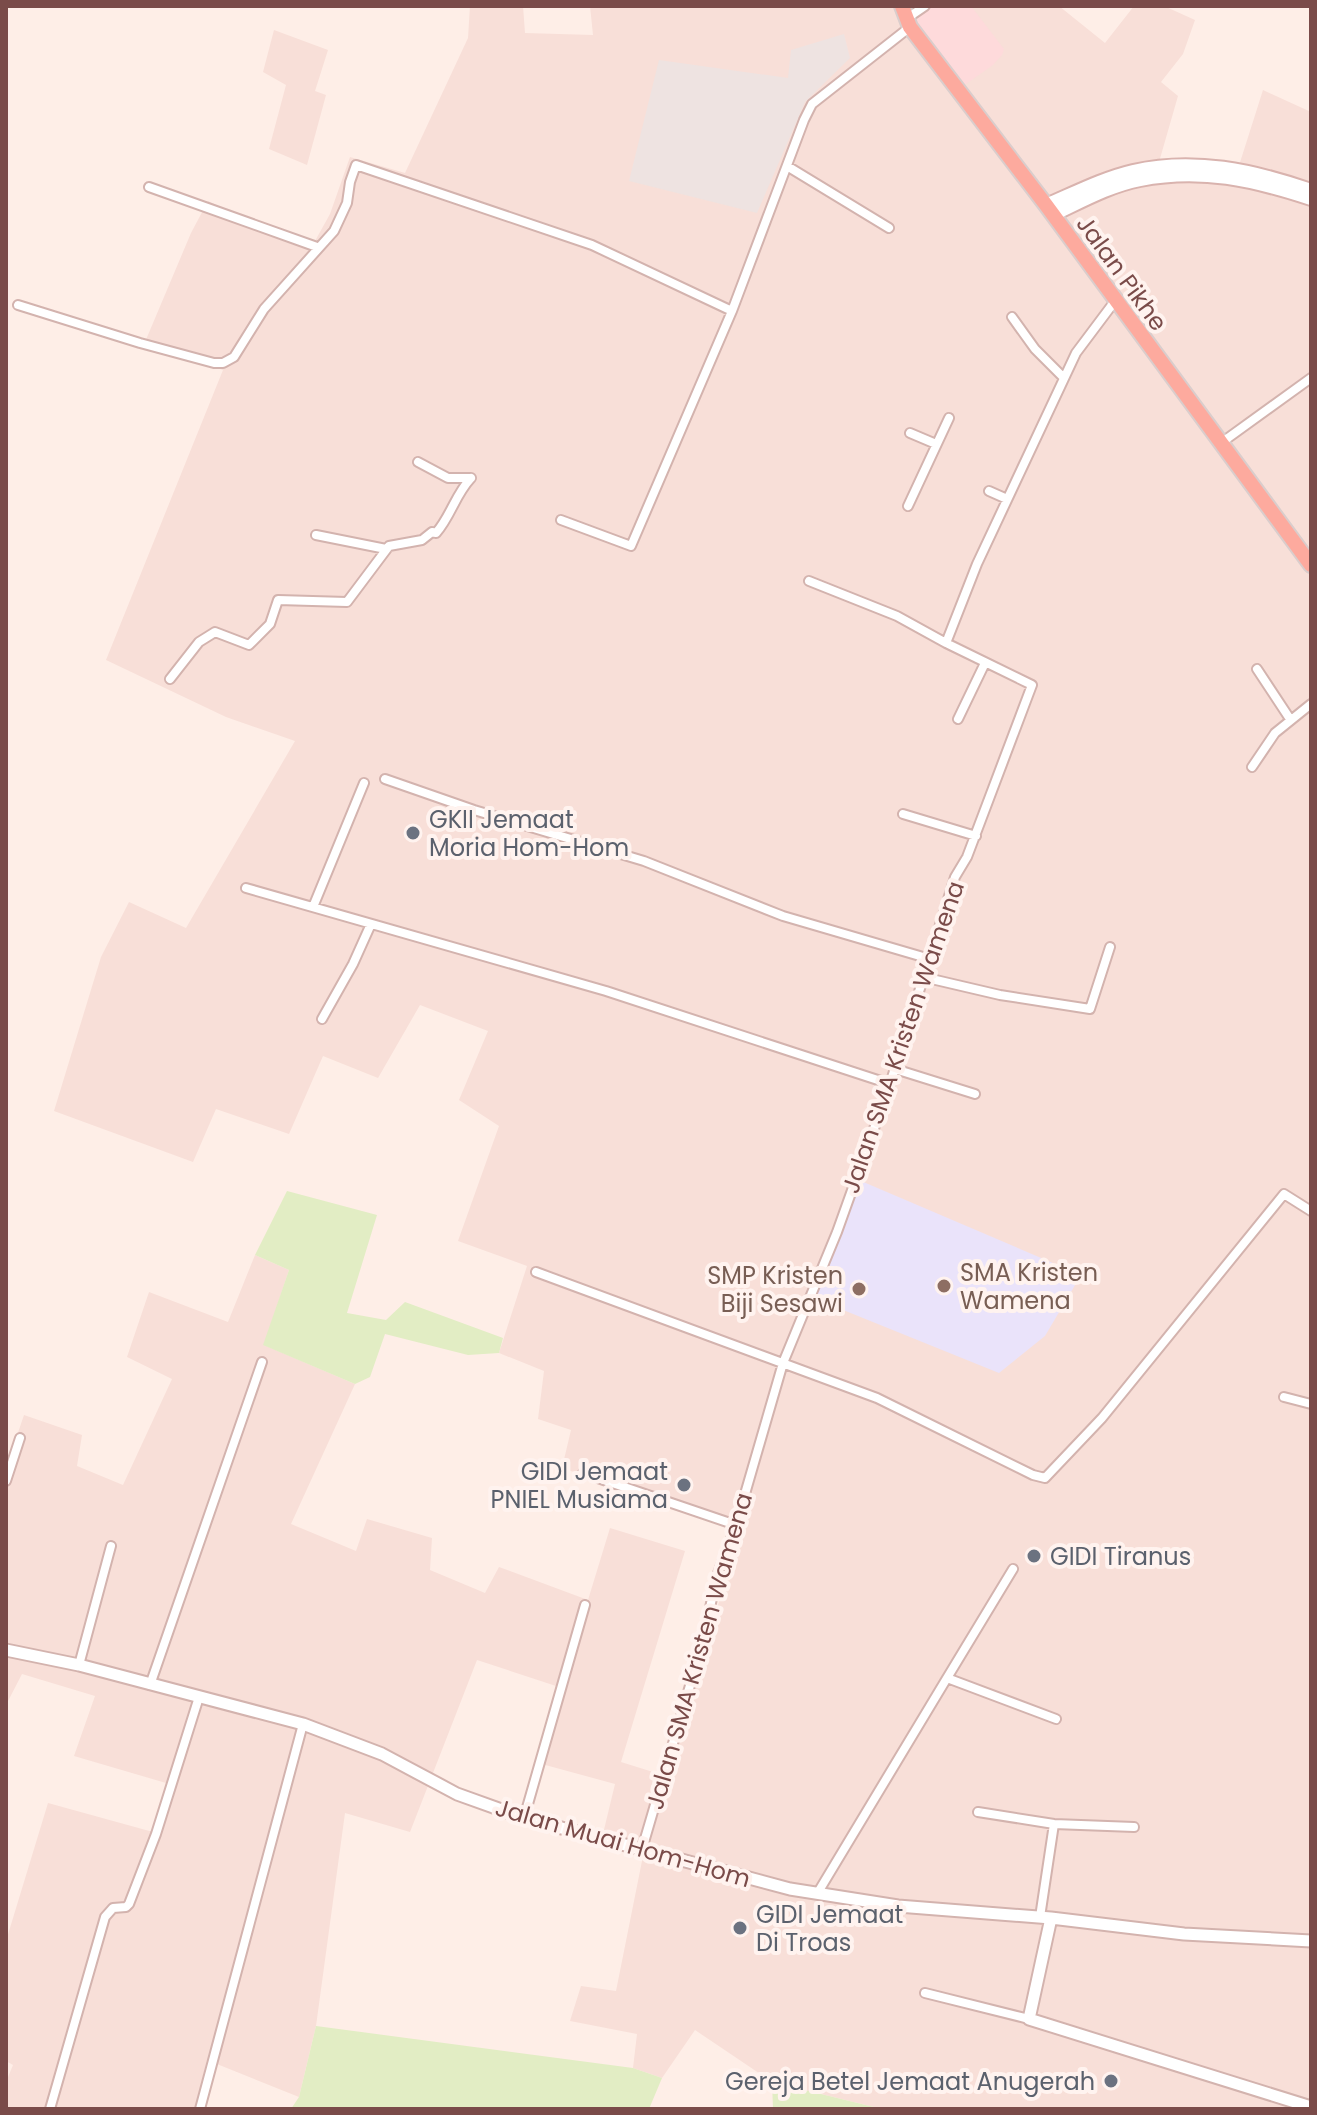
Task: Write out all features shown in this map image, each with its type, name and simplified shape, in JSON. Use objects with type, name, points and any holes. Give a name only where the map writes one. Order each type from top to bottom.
[{"type":"highway","name":"Jalan Pikhe","points":[[906,18],[1311,565]]},
{"type":"main road","points":[[1049,210],[1133,171],[1164,167],[1234,167],[1311,190]]},
{"type":"main road","points":[[1049,210],[1137,181],[1166,176],[1235,177],[1311,199]]},
{"type":"street","points":[[561,520],[631,546],[732,311],[812,104],[906,18],[925,6]]},
{"type":"street","points":[[18,305],[140,343],[223,363],[234,357],[264,309],[334,231],[347,203],[356,165],[592,245],[732,311]]},
{"type":"street","points":[[787,166],[889,228]]},
{"type":"street","points":[[149,187],[317,247]]},
{"type":"street","points":[[946,643],[977,564],[1076,353],[1115,301]]},
{"type":"street","points":[[1012,317],[1035,349],[1064,378]]},
{"type":"street","points":[[1220,444],[1311,378]]},
{"type":"street","points":[[908,506],[949,418]]},
{"type":"street","points":[[910,433],[936,444]]},
{"type":"street","points":[[170,679],[199,642],[215,632],[249,645],[270,624],[278,600],[347,602],[386,549],[400,543],[422,540],[432,532],[436,533],[446,521],[458,492],[471,478],[448,478],[418,462]]},
{"type":"street","points":[[989,491],[1007,499]]},
{"type":"street","points":[[316,535],[386,549]]},
{"type":"street","name":"Jalan SMA Kristen Wamena","points":[[642,1849],[701,1648],[717,1576],[736,1525],[783,1363],[837,1232],[890,1084],[955,877],[976,836],[1032,685],[897,616],[809,581]]},
{"type":"street","points":[[958,719],[985,663]]},
{"type":"street","points":[[1257,669],[1290,719]]},
{"type":"street","points":[[1252,767],[1275,733],[1311,704]]},
{"type":"street","points":[[385,779],[488,815],[644,861],[783,916],[930,959]]},
{"type":"street","points":[[313,907],[364,783]]},
{"type":"street","points":[[903,814],[976,836]]},
{"type":"street","points":[[246,888],[606,991],[890,1084]]},
{"type":"street","points":[[322,1019],[371,924]]},
{"type":"street","points":[[923,977],[1000,995],[1090,1009],[1110,947]]},
{"type":"street","points":[[895,1069],[975,1094]]},
{"type":"street","points":[[536,1272],[877,1398],[1033,1475],[1045,1478],[1102,1418],[1284,1194],[1311,1211]]},
{"type":"street","points":[[150,1685],[262,1362]]},
{"type":"street","points":[[1284,1397],[1311,1404]]},
{"type":"street","points":[[6,1481],[20,1438]]},
{"type":"street","points":[[583,1473],[736,1525]]},
{"type":"street","points":[[79,1665],[111,1546]]},
{"type":"street","points":[[817,1894],[1013,1569]]},
{"type":"street","points":[[524,1818],[585,1605]]},
{"type":"street","name":"Jalan Muai Hom-Hom","points":[[6,1650],[79,1665],[303,1724],[382,1754],[457,1794],[524,1818],[790,1889],[898,1906],[1184,1934],[1311,1941]]},
{"type":"street","points":[[947,1678],[1056,1719]]},
{"type":"street","points":[[50,2109],[105,1917],[113,1908],[129,1904],[156,1834],[199,1697]]},
{"type":"street","points":[[200,2109],[303,1724]]},
{"type":"street","points":[[978,1812],[1054,1824],[1134,1827]]},
{"type":"street","points":[[1029,2019],[1045,1918],[1054,1824]]},
{"type":"street","points":[[925,1993],[1029,2019],[1311,2107]]},
{"type":"shaded area","points":[[470,6],[523,6],[525,33],[593,35],[590,6],[1059,6],[1105,43],[1134,6],[1164,6],[1195,20],[1183,54],[1161,82],[1178,96],[1155,176],[1236,175],[1263,90],[1311,112],[1311,2109],[882,2109],[772,2082],[695,2030],[662,2078],[633,2068],[637,2034],[570,2021],[581,1986],[616,1991],[645,1846],[602,1838],[615,1784],[538,1763],[556,1686],[477,1660],[410,1832],[345,1813],[316,2026],[299,2097],[207,2060],[196,2103],[212,2109],[6,2109],[6,2082],[13,2065],[6,2061],[6,1941],[48,1803],[153,1832],[166,1783],[74,1756],[95,1696],[22,1674],[6,1705],[6,1468],[24,1415],[82,1435],[77,1466],[123,1485],[172,1379],[127,1357],[149,1292],[228,1322],[255,1255],[289,1270],[264,1345],[355,1384],[291,1524],[356,1551],[367,1519],[432,1538],[430,1570],[485,1593],[499,1567],[588,1600],[610,1528],[685,1551],[621,1762],[669,1777],[740,1528],[562,1468],[571,1430],[538,1419],[544,1371],[499,1353],[527,1266],[458,1241],[499,1126],[459,1100],[488,1031],[420,1005],[378,1078],[323,1056],[289,1134],[216,1109],[193,1162],[54,1111],[101,957],[129,902],[186,928],[295,741],[226,717],[106,660],[223,370],[145,342],[191,233],[208,201],[310,250],[330,214],[350,157],[405,173],[468,38]]},
{"type":"shaded area","points":[[909,6],[971,6],[1004,49],[1002,55],[966,84],[959,83],[918,28]]},
{"type":"shaded area","points":[[274,30],[328,50],[315,91],[326,95],[307,165],[269,149],[286,85],[263,72]]},
{"type":"shaded area","points":[[844,34],[850,58],[805,102],[757,213],[629,181],[659,60],[788,78],[791,50]]},
{"type":"shaded area","name":"SMA Kristen Wamena","points":[[854,1178],[1081,1275],[1045,1336],[999,1373],[811,1297]]},
{"type":"green space","points":[[287,1191],[377,1215],[347,1313],[386,1320],[405,1302],[503,1338],[499,1353],[468,1355],[385,1334],[370,1377],[355,1384],[263,1345],[289,1270],[255,1255]]},
{"type":"green space","points":[[316,2026],[633,2068],[662,2078],[649,2109],[291,2109],[299,2097]]},
{"type":"green space","points":[[772,2082],[882,2109],[773,2109]]},
{"type":"place","name":"GKII Jemaat Moria Hom-Hom","points":[[413,833]]},
{"type":"place","name":"SMA Kristen Wamena","points":[[944,1286]]},
{"type":"place","name":"SMP Kristen Biji Sesawi","points":[[859,1289]]},
{"type":"place","name":"GIDI Jemaat PNIEL Musiama","points":[[684,1485]]},
{"type":"place","name":"GIDI Tiranus","points":[[1034,1556]]},
{"type":"place","name":"GIDI Jemaat Di Troas","points":[[740,1928]]},
{"type":"place","name":"Gereja Betel Jemaat Anugerah","points":[[1111,2081]]}]
